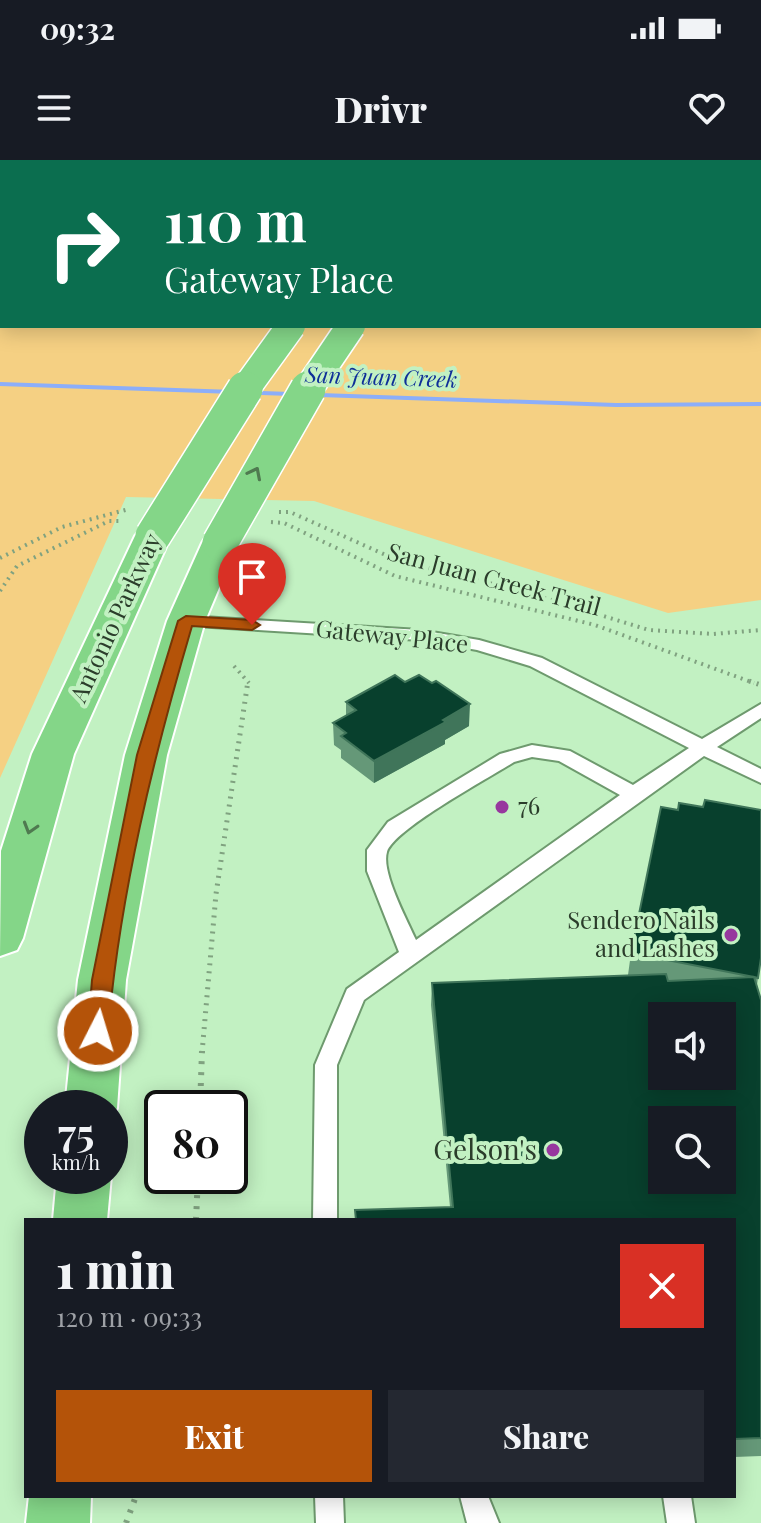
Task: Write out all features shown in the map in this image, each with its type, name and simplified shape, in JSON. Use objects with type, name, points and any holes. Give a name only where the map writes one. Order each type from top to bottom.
[{"type":"highway","name":"Antonio Parkway","points":[[0,938],[53,754],[142,528],[289,328]]},
{"type":"highway","points":[[93,1090],[102,980],[125,852],[146,755],[186,621],[220,543],[262,460],[309,384],[350,328]]},
{"type":"highway","points":[[142,528],[153,572],[166,598],[186,621]]},
{"type":"highway","points":[[80,1218],[82,1194]]},
{"type":"highway","points":[[58,1523],[60,1498]]},
{"type":"lane","name":"Gateway Place","points":[[186,621],[420,635],[479,645],[536,662],[761,777]]},
{"type":"lane","points":[[325,1218],[326,1065],[355,995],[634,794],[761,710]]},
{"type":"lane","points":[[411,955],[377,871],[377,850],[395,827],[507,758],[532,751],[563,755],[634,794]]},
{"type":"lane","points":[[329,1498],[330,1523]]},
{"type":"lane","points":[[474,1498],[477,1512],[485,1523]]},
{"type":"lane","points":[[677,1498],[681,1523]]},
{"type":"path","points":[[275,512],[290,512],[399,561],[522,591],[649,630],[713,634],[761,630]]},
{"type":"path","points":[[0,558],[38,538],[101,514],[142,528]]},
{"type":"path","points":[[0,591],[17,566],[109,521],[142,528]]},
{"type":"path","name":"San Juan Creek Trail","points":[[268,522],[284,523],[395,576],[595,625],[761,685]]},
{"type":"path","points":[[201,1090],[208,952],[230,783],[249,682],[234,666]]},
{"type":"path","points":[[196,1218],[197,1194]]},
{"type":"path","points":[[126,1523],[135,1498]]},
{"type":"shaded area","points":[[0,328],[761,328],[761,600],[668,613],[314,501],[126,497],[0,778]]},
{"type":"building","points":[[395,675],[405,682],[419,675],[432,683],[436,681],[470,704],[443,720],[446,722],[374,761],[341,736],[346,733],[333,723],[356,710],[346,702]]},
{"type":"building","points":[[705,800],[761,810],[761,958],[758,978],[631,953],[661,807],[678,810],[679,803],[703,807]]},
{"type":"building","name":"Gelson's","points":[[666,974],[668,981],[754,977],[761,1000],[761,1438],[736,1439],[736,1218],[356,1218],[355,1210],[453,1207],[432,983]]},
{"type":"waterway","name":"San Juan Creek","points":[[0,384],[616,405],[761,404]]},
{"type":"place","name":"76","points":[[502,807]]},
{"type":"place","name":"Sendero Nails and Lashes","points":[[731,935]]},
{"type":"place","name":"Gelson's","points":[[553,1150]]},
{"type":"route","points":[[98,1031],[102,980],[125,852],[146,755],[186,621],[252,625]]}]
